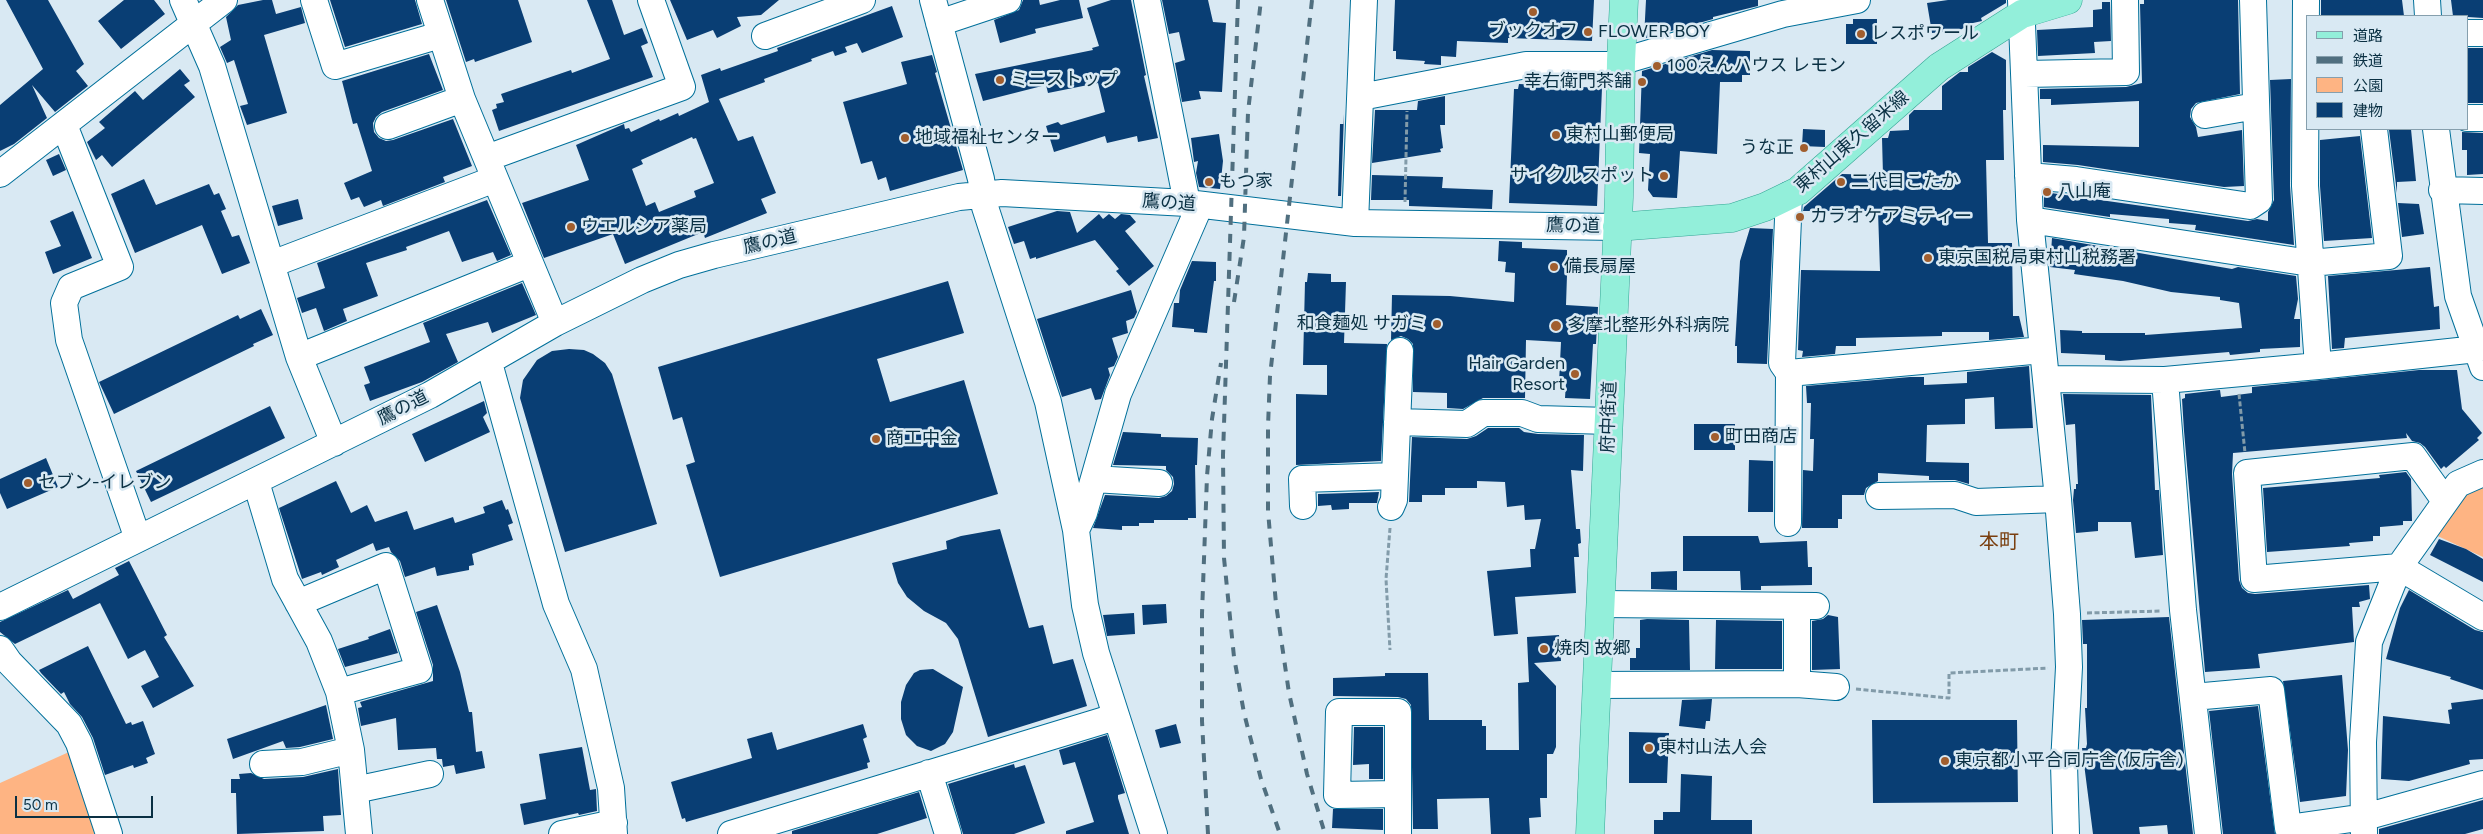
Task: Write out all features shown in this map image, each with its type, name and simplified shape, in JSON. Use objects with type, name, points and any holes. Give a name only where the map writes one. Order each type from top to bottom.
[{"type":"main road","name":"府中街道","points":[[1590,834],[1616,227],[1619,197],[1620,61],[1624,0]]},
{"type":"main road","name":"東村山東久留米線","points":[[1616,227],[1732,218],[1765,207],[1798,191],[1939,67],[2021,7],[2068,0]]},
{"type":"street","points":[[183,0],[212,66],[299,357],[334,443]]},
{"type":"street","points":[[0,174],[224,0]]},
{"type":"street","points":[[314,0],[335,66],[440,35]]},
{"type":"street","points":[[430,0],[462,100],[555,323]]},
{"type":"street","points":[[272,264],[682,87],[650,0]]},
{"type":"street","points":[[765,36],[862,0]]},
{"type":"street","points":[[1008,0],[936,11],[981,179],[985,207],[1048,402],[1076,530],[1085,605],[1096,653],[1154,834]]},
{"type":"street","points":[[1076,530],[1084,513],[1118,394],[1194,204],[1147,0]]},
{"type":"street","points":[[1355,223],[1364,0]]},
{"type":"street","points":[[1361,97],[1526,65],[1609,65],[1783,7],[1857,0]]},
{"type":"street","points":[[2025,74],[2126,72],[2125,0]]},
{"type":"street","points":[[2028,176],[2076,180],[2250,206],[2259,200],[2253,0]]},
{"type":"street","points":[[2306,0],[2305,186],[2318,366]]},
{"type":"street","points":[[2428,0],[2428,15]]},
{"type":"street","points":[[2021,7],[2030,220],[2058,499],[2067,614],[2069,667],[2064,764],[2066,834]]},
{"type":"street","points":[[2468,33],[2483,33]]},
{"type":"street","points":[[388,126],[462,100]]},
{"type":"street","points":[[2205,115],[2256,106]]},
{"type":"street","points":[[2468,118],[2483,118]]},
{"type":"street","points":[[64,125],[120,267],[71,287],[64,303],[69,340],[138,539]]},
{"type":"street","points":[[2030,220],[2310,263],[2389,256],[2374,130]]},
{"type":"street","points":[[2046,379],[2165,380],[2318,366],[2480,358],[2458,296],[2442,190],[2436,130]]},
{"type":"street","points":[[2442,190],[2483,192]]},
{"type":"street","name":"鷹の道","points":[[0,606],[334,443],[488,363],[555,323],[642,280],[679,265],[959,197],[983,193],[1194,204],[1355,223],[1616,227]]},
{"type":"street","points":[[1788,524],[1789,372],[1782,363],[1789,195]]},
{"type":"street","points":[[299,357],[529,264]]},
{"type":"street","points":[[1789,372],[2043,350]]},
{"type":"street","points":[[1391,507],[1394,500],[1400,351]]},
{"type":"street","points":[[488,363],[556,604],[584,669],[611,788],[614,828],[562,834]]},
{"type":"street","points":[[2165,380],[2183,610],[2208,834]]},
{"type":"street","points":[[1397,422],[1467,424],[1483,413],[1522,413],[1538,419],[1609,421]]},
{"type":"street","points":[[2445,501],[2413,456],[2246,473],[2254,579],[2399,567],[2483,616]]},
{"type":"street","points":[[2365,826],[2363,742],[2369,642],[2399,567],[2458,484],[2483,473]]},
{"type":"street","points":[[1302,506],[1302,479],[1395,476]]},
{"type":"street","points":[[1094,479],[1159,482]]},
{"type":"street","points":[[256,482],[285,579],[319,641],[339,692],[351,750],[359,834]]},
{"type":"street","points":[[1880,496],[1955,495],[1976,502],[2058,499]]},
{"type":"street","points":[[298,603],[386,566],[419,670],[339,692]]},
{"type":"street","points":[[1601,604],[1807,606],[1797,684]]},
{"type":"street","points":[[0,649],[9,662],[69,724],[79,743],[109,834]]},
{"type":"street","points":[[1597,685],[1797,684],[1836,687]]},
{"type":"street","points":[[2193,697],[2271,690],[2288,828],[2365,826],[2483,784]]},
{"type":"street","points":[[731,834],[1115,716]]},
{"type":"street","points":[[263,764],[302,762],[351,750]]},
{"type":"street","points":[[929,773],[948,834]]},
{"type":"street","points":[[354,790],[430,774]]},
{"type":"street","points":[[1398,794],[1398,834]]},
{"type":"path","points":[[1404,224],[1408,88]]},
{"type":"path","points":[[2237,374],[2246,473]]},
{"type":"path","points":[[1390,650],[1386,579],[1391,507]]},
{"type":"path","points":[[2067,614],[2183,610]]},
{"type":"path","points":[[1836,687],[1949,698],[1949,674],[2069,667]]},
{"type":"green space","points":[[2483,479],[2483,557],[2431,533],[2461,489]]},
{"type":"green space","points":[[69,752],[93,819],[94,834],[0,834],[0,783]]},
{"type":"building","points":[[6,0],[48,0],[84,64],[76,71],[88,86],[55,112],[32,85],[47,118],[14,144],[0,151],[0,105],[43,69]]},
{"type":"building","points":[[124,0],[154,0],[165,14],[121,49],[98,21]]},
{"type":"building","points":[[272,0],[276,14],[301,7],[305,23],[264,35],[287,113],[247,125],[240,106],[248,104],[234,60],[227,63],[220,47],[231,40],[226,17],[238,5]]},
{"type":"building","points":[[330,0],[415,0],[422,24],[345,47]]},
{"type":"building","points":[[446,0],[518,0],[532,42],[475,62],[474,59],[466,62]]},
{"type":"building","points":[[587,0],[612,0],[624,35],[642,28],[648,43],[641,46],[653,77],[499,131],[492,110],[497,108],[496,104],[504,102],[501,94],[571,70],[572,73],[610,59]]},
{"type":"building","points":[[670,0],[779,0],[761,15],[737,17],[741,26],[717,38],[713,30],[687,40]]},
{"type":"building","points":[[1023,0],[1039,0],[1040,5],[1060,0],[1079,0],[1083,18],[1035,29],[1036,33],[1000,43],[994,20],[1019,10]]},
{"type":"building","points":[[1111,0],[1131,0],[1146,75],[1144,76],[1158,138],[1138,142],[1137,136],[1107,143],[1105,136],[1054,152],[1046,126],[1058,122],[1061,125],[1105,112],[1098,83],[1048,93],[1046,85],[983,101],[975,74],[1093,50],[1092,48],[1099,46],[1087,8]]},
{"type":"building","points":[[1162,0],[1208,0],[1213,22],[1226,23],[1222,92],[1199,91],[1201,99],[1182,102],[1175,63],[1185,60],[1179,32],[1169,34]]},
{"type":"building","points":[[1395,0],[1594,0],[1592,41],[1508,38],[1508,43],[1457,41],[1456,57],[1441,56],[1441,65],[1424,64],[1425,61],[1396,59],[1396,51],[1393,51]]},
{"type":"building","points":[[1646,0],[1758,0],[1758,6],[1713,17],[1713,19],[1644,38]]},
{"type":"building","points":[[1948,0],[2006,0],[2006,3],[1981,18],[1982,21],[1973,23],[1960,30],[1932,33],[1927,3]]},
{"type":"building","points":[[2144,0],[2238,0],[2240,94],[2196,103],[2191,109],[2190,117],[2196,127],[2198,137],[2242,130],[2244,186],[2224,187],[2078,165],[2043,162],[2043,145],[2139,147],[2139,101],[2051,105],[2051,99],[2040,99],[2040,89],[2126,87],[2142,83],[2140,4],[2144,4]]},
{"type":"building","points":[[2321,0],[2402,0],[2404,15],[2321,15]]},
{"type":"building","points":[[2451,0],[2483,0],[2483,18],[2453,15]]},
{"type":"building","points":[[2102,2],[2110,2],[2111,41],[2094,42],[2095,53],[2038,56],[2037,30],[2093,27],[2093,10],[2102,9]]},
{"type":"building","points":[[892,6],[903,37],[862,53],[857,43],[845,47],[847,52],[835,56],[833,51],[764,79],[765,82],[719,99],[738,141],[753,136],[776,193],[761,199],[767,213],[705,238],[703,232],[625,264],[613,234],[544,258],[522,203],[589,180],[576,145],[624,124],[625,129],[629,128],[631,132],[659,119],[660,121],[678,113],[679,116],[709,102],[701,75],[720,68],[721,71],[778,51],[777,48]],"holes":[[[692,137],[693,139],[696,138],[714,183],[694,191],[696,197],[659,212],[655,202],[646,206],[632,169],[643,164],[641,160]]]},
{"type":"building","name":"レスポワール","points":[[1853,19],[1877,19],[1877,44],[1846,44],[1846,24],[1853,24]]},
{"type":"building","points":[[2468,48],[2483,48],[2483,103],[2468,103]]},
{"type":"building","points":[[1712,50],[1750,51],[1750,75],[1742,75],[1742,82],[1720,82],[1717,154],[1680,151],[1677,198],[1653,197],[1648,190],[1650,154],[1639,153],[1642,71]]},
{"type":"building","points":[[1992,52],[2006,60],[2006,110],[2003,110],[2004,160],[1986,160],[1988,243],[2012,243],[2013,316],[2019,316],[2024,337],[1989,340],[1989,332],[1942,332],[1942,336],[1856,338],[1856,346],[1836,346],[1835,354],[1802,357],[1803,351],[1798,350],[1801,270],[1880,271],[1878,211],[1803,211],[1804,207],[1842,174],[1883,175],[1882,138],[1888,138],[1890,131],[1909,130],[1909,115],[1914,110],[1942,110],[1942,86],[1960,72],[1968,72],[1968,67]]},
{"type":"building","points":[[429,54],[443,90],[382,112],[373,123],[374,132],[379,138],[386,141],[393,140],[453,119],[472,166],[443,177],[445,182],[383,206],[381,200],[364,207],[359,197],[351,200],[344,183],[372,171],[357,123],[353,124],[342,81]]},
{"type":"building","name":"地域福祉センター","points":[[932,55],[937,72],[935,73],[963,170],[890,191],[886,177],[878,180],[872,161],[861,164],[843,102],[907,84],[901,62]]},
{"type":"building","points":[[180,69],[190,81],[184,85],[195,97],[112,167],[102,155],[96,160],[87,142],[105,128],[99,122],[135,91],[143,100]]},
{"type":"building","points":[[2291,79],[2290,186],[2294,245],[2195,230],[2196,225],[2169,223],[2169,219],[2110,214],[2110,217],[2044,207],[2044,192],[2248,221],[2257,219],[2268,221],[2268,212],[2274,200],[2270,80]]},
{"type":"building","name":"東村山郵便局","points":[[1519,84],[1602,88],[1597,206],[1509,203],[1514,89],[1518,89]]},
{"type":"building","points":[[1445,96],[1445,125],[1440,125],[1443,148],[1440,149],[1441,152],[1372,163],[1375,110],[1417,110],[1418,101]]},
{"type":"building","points":[[1340,124],[1344,124],[1341,196],[1338,196]]},
{"type":"building","points":[[1803,129],[1825,130],[1825,147],[1802,146]]},
{"type":"building","points":[[2389,130],[2411,130],[2416,181],[2397,182],[2397,193]]},
{"type":"building","points":[[2462,132],[2483,133],[2483,174],[2467,175],[2467,150],[2462,150]]},
{"type":"building","points":[[1219,134],[1223,161],[1220,189],[1199,187],[1196,173],[1198,161],[1194,162],[1191,138]]},
{"type":"building","points":[[2360,136],[2372,238],[2324,241],[2320,186],[2320,140]]},
{"type":"building","points":[[59,154],[66,170],[53,176],[46,160]]},
{"type":"building","points":[[1372,175],[1443,177],[1442,188],[1493,190],[1492,209],[1409,206],[1409,200],[1371,200]]},
{"type":"building","points":[[144,179],[156,205],[209,184],[214,195],[219,193],[226,209],[221,211],[232,237],[239,235],[250,263],[222,274],[202,225],[135,253],[111,194]]},
{"type":"building","points":[[298,199],[303,219],[278,226],[272,206]]},
{"type":"building","points":[[487,200],[511,255],[497,261],[493,252],[462,262],[449,231],[406,247],[407,250],[366,263],[378,296],[343,309],[347,321],[324,331],[316,308],[302,313],[297,298],[325,288],[317,263]]},
{"type":"building","points":[[2398,203],[2419,204],[2424,234],[2402,237]]},
{"type":"building","points":[[73,211],[92,258],[53,274],[45,252],[61,246],[50,221]]},
{"type":"building","points":[[1057,211],[1070,212],[1077,233],[1099,214],[1103,219],[1109,214],[1115,219],[1121,214],[1130,215],[1136,222],[1125,231],[1154,266],[1129,286],[1116,271],[1119,269],[1095,240],[1036,259],[1036,257],[1030,259],[1024,241],[1014,244],[1008,227]]},
{"type":"building","points":[[1750,228],[1773,229],[1767,364],[1737,363],[1737,346],[1735,346],[1740,261]]},
{"type":"building","points":[[2052,238],[2232,269],[2238,267],[2296,276],[2298,299],[2294,319],[2300,319],[2300,347],[2260,349],[2260,352],[2230,355],[2229,352],[2120,361],[2105,360],[2105,355],[2061,353],[2060,330],[2082,331],[2082,333],[2145,333],[2145,335],[2242,328],[2239,303],[2220,300],[2220,297],[2171,292],[2123,281],[2074,274],[2075,270],[2050,267]]},
{"type":"building","points":[[1499,241],[1522,242],[1522,248],[1567,250],[1567,258],[1572,258],[1571,275],[1567,275],[1566,305],[1598,307],[1596,344],[1593,344],[1590,399],[1565,398],[1566,383],[1559,383],[1561,342],[1526,340],[1525,398],[1483,398],[1463,409],[1447,408],[1447,393],[1413,392],[1413,344],[1401,336],[1391,340],[1392,295],[1450,296],[1514,302],[1515,273],[1505,272],[1506,262],[1498,261]]},
{"type":"building","points":[[1192,261],[1216,262],[1216,281],[1214,281],[1207,333],[1194,332],[1194,329],[1172,327],[1174,303],[1179,303],[1180,290]]},
{"type":"building","points":[[2430,267],[2434,307],[2439,306],[2440,329],[2345,338],[2344,348],[2332,349],[2328,276]]},
{"type":"building","points":[[1308,273],[1331,274],[1331,282],[1346,282],[1344,343],[1387,344],[1381,461],[1296,465],[1296,394],[1327,395],[1327,365],[1303,365],[1305,282],[1307,282]]},
{"type":"building","name":"商工中金","points":[[948,281],[964,333],[877,359],[890,402],[964,380],[998,494],[720,577],[686,465],[695,462],[682,417],[673,420],[658,367]]},
{"type":"building","points":[[522,283],[536,315],[492,333],[488,322],[446,334],[458,362],[422,382],[370,401],[364,385],[370,383],[364,367],[430,342],[423,323]]},
{"type":"building","points":[[1131,290],[1137,312],[1134,318],[1126,321],[1128,333],[1112,338],[1118,357],[1114,366],[1108,368],[1110,375],[1101,399],[1095,400],[1091,388],[1062,397],[1037,319]]},
{"type":"building","points":[[261,309],[273,335],[114,414],[99,382],[238,315],[240,319]]},
{"type":"building","points":[[584,350],[593,354],[605,363],[612,374],[657,524],[565,552],[520,398],[523,380],[537,360],[552,351]]},
{"type":"building","points":[[2029,366],[2033,428],[1995,429],[1994,397],[1965,399],[1965,424],[1927,425],[1926,462],[1969,463],[1969,484],[1955,480],[1929,480],[1929,476],[1878,473],[1878,481],[1866,488],[1864,495],[1842,495],[1842,519],[1838,519],[1838,528],[1802,528],[1803,470],[1813,471],[1814,439],[1810,439],[1811,403],[1807,403],[1806,386],[1910,377],[1924,377],[1924,385],[1967,383],[1967,372]]},
{"type":"building","points":[[2419,370],[2457,370],[2462,409],[2482,433],[2477,438],[2479,440],[2446,468],[2444,466],[2441,469],[2425,447],[2420,443],[2412,441],[2406,433],[2407,438],[2233,453],[2232,474],[2239,580],[2242,588],[2248,593],[2255,594],[2369,585],[2370,599],[2359,602],[2360,607],[2352,607],[2354,642],[2258,654],[2260,668],[2205,672],[2184,431],[2182,399],[2185,398],[2185,394],[2220,390],[2221,397],[2252,393],[2252,387]]},
{"type":"building","points":[[2063,394],[2151,395],[2155,490],[2159,490],[2163,555],[2135,558],[2131,522],[2098,522],[2098,531],[2076,533],[2073,500],[2074,489],[2076,489],[2076,484],[2078,484],[2075,424],[2066,425]]},
{"type":"building","points":[[484,401],[487,413],[483,417],[490,432],[425,462],[412,434]]},
{"type":"building","points":[[270,406],[285,438],[151,502],[136,471]]},
{"type":"building","name":"町田商店","points":[[1694,424],[1735,424],[1735,450],[1694,450]]},
{"type":"building","points":[[1488,428],[1519,428],[1524,432],[1538,434],[1584,435],[1583,471],[1571,470],[1576,529],[1580,529],[1581,543],[1578,544],[1579,557],[1574,557],[1576,593],[1515,597],[1518,634],[1494,636],[1487,571],[1531,567],[1530,549],[1535,549],[1541,519],[1525,520],[1524,505],[1507,507],[1505,482],[1477,481],[1477,488],[1445,488],[1445,495],[1422,495],[1422,502],[1409,502],[1412,437],[1467,439],[1476,436]]},
{"type":"building","points":[[1123,432],[1161,434],[1161,437],[1198,438],[1197,465],[1195,465],[1196,518],[1188,518],[1188,520],[1154,520],[1154,523],[1139,523],[1139,526],[1122,526],[1122,530],[1093,528],[1105,495],[1159,498],[1166,496],[1172,491],[1173,477],[1166,470],[1166,466],[1113,465]]},
{"type":"building","name":"セブン-イレブン","points":[[46,458],[58,487],[7,509],[0,493],[0,479]]},
{"type":"building","points":[[1749,460],[1773,461],[1773,512],[1748,512]]},
{"type":"building","points":[[2406,472],[2411,479],[2412,521],[2403,521],[2403,525],[2380,527],[2380,536],[2373,536],[2373,541],[2349,543],[2350,546],[2267,552],[2263,488],[2380,478],[2379,475]]},
{"type":"building","points":[[336,481],[351,513],[367,505],[375,522],[407,511],[414,530],[453,517],[455,523],[485,513],[483,507],[502,500],[506,510],[508,509],[513,523],[508,525],[513,540],[472,554],[474,565],[469,566],[469,570],[437,576],[435,567],[405,577],[400,561],[391,552],[389,547],[376,551],[373,543],[336,560],[339,567],[322,575],[321,572],[302,579],[279,508]]},
{"type":"building","points":[[1379,492],[1377,503],[1349,503],[1349,509],[1332,510],[1331,505],[1318,506],[1318,494]]},
{"type":"building","points":[[1000,529],[1029,628],[1043,625],[1053,664],[1073,659],[1087,706],[988,737],[958,639],[946,623],[924,611],[907,597],[898,583],[892,563],[947,549],[946,541],[961,536]]},
{"type":"building","points":[[1683,536],[1758,536],[1760,543],[1807,541],[1808,567],[1812,567],[1812,585],[1761,586],[1761,590],[1741,590],[1740,571],[1683,571]]},
{"type":"building","points":[[2439,539],[2466,549],[2483,559],[2483,582],[2430,555]]},
{"type":"building","points":[[129,561],[167,635],[164,637],[194,686],[153,708],[141,686],[159,677],[145,650],[128,659],[100,603],[15,644],[0,632],[0,622],[68,590],[73,599],[119,575],[115,568]]},
{"type":"building","points":[[1677,571],[1677,590],[1651,589],[1651,572]]},
{"type":"building","points":[[2409,590],[2475,630],[2483,632],[2483,690],[2450,679],[2451,677],[2386,659],[2400,608]]},
{"type":"building","points":[[1166,604],[1167,623],[1143,625],[1142,605]]},
{"type":"building","points":[[437,605],[460,672],[469,712],[472,712],[476,752],[482,751],[485,768],[456,774],[454,765],[443,767],[442,759],[437,759],[436,748],[398,750],[396,718],[361,726],[358,708],[362,707],[360,702],[433,681],[433,665],[416,612]]},
{"type":"building","points":[[1134,613],[1135,634],[1107,636],[1103,615]]},
{"type":"building","points":[[1828,615],[1838,617],[1840,669],[1812,670],[1812,621],[1823,619]]},
{"type":"building","points":[[2169,617],[2193,834],[2168,834],[2167,825],[2139,827],[2140,834],[2093,834],[2082,748],[2086,748],[2087,744],[2085,708],[2087,708],[2087,644],[2083,644],[2082,620]]},
{"type":"building","points":[[1640,620],[1689,620],[1690,670],[1630,670],[1630,658],[1636,658],[1636,648],[1640,648]]},
{"type":"building","points":[[1716,620],[1782,621],[1782,669],[1715,669]]},
{"type":"building","points":[[390,629],[398,653],[345,667],[338,649],[369,639],[368,637]]},
{"type":"building","points":[[1559,635],[1561,661],[1534,663],[1556,686],[1556,747],[1553,754],[1547,754],[1547,798],[1540,798],[1541,817],[1529,818],[1530,834],[1491,834],[1489,798],[1437,799],[1438,829],[1413,829],[1411,705],[1406,699],[1398,697],[1333,696],[1333,678],[1385,676],[1385,673],[1428,673],[1429,720],[1482,720],[1482,726],[1486,726],[1486,750],[1519,750],[1518,683],[1529,682],[1527,637]]},
{"type":"building","points":[[88,646],[126,724],[131,722],[132,725],[143,721],[155,754],[146,758],[148,763],[134,768],[133,765],[105,775],[93,738],[82,717],[70,704],[64,692],[61,694],[39,670]]},
{"type":"building","points":[[933,669],[963,687],[953,732],[945,744],[931,751],[917,746],[906,735],[901,719],[901,702],[906,685],[914,673],[920,670]]},
{"type":"building","points":[[2342,675],[2348,750],[2346,796],[2300,802],[2283,681]]},
{"type":"building","points":[[1712,699],[1710,721],[1706,721],[1705,729],[1679,726],[1682,700]]},
{"type":"building","points":[[2483,699],[2483,759],[2469,760],[2470,764],[2409,781],[2381,779],[2383,716],[2450,724],[2448,710],[2452,709],[2451,703]]},
{"type":"building","points":[[326,705],[333,739],[300,747],[286,748],[283,741],[233,759],[227,739]]},
{"type":"building","points":[[2258,706],[2275,834],[2223,834],[2209,711]]},
{"type":"building","name":"東京都小平合同庁舎(仮庁舎)","points":[[1872,720],[2017,720],[2018,802],[1873,803]]},
{"type":"building","points":[[863,724],[867,737],[863,739],[870,762],[867,763],[868,768],[686,822],[685,818],[682,819],[671,782],[752,758],[747,739],[772,732],[777,750]]},
{"type":"building","points":[[1176,724],[1181,743],[1160,748],[1155,730]]},
{"type":"building","points":[[1354,727],[1383,727],[1383,779],[1369,779],[1369,764],[1353,765]]},
{"type":"building","name":"東村山法人会","points":[[1629,732],[1669,733],[1667,783],[1629,783]]},
{"type":"building","points":[[1107,735],[1125,793],[1118,795],[1118,798],[1129,834],[1066,834],[1066,831],[1094,822],[1075,762],[1063,765],[1059,750]]},
{"type":"building","points":[[582,747],[590,790],[596,789],[597,811],[579,815],[578,813],[524,825],[520,804],[546,799],[539,754]]},
{"type":"building","points":[[1014,764],[1015,768],[1025,765],[1045,823],[1014,834],[963,834],[948,784]]},
{"type":"building","points":[[338,769],[341,815],[323,816],[324,831],[237,834],[236,793],[231,793],[231,779],[240,779],[239,774],[251,773],[264,779],[303,777]]},
{"type":"building","points":[[1681,774],[1712,776],[1711,820],[1752,820],[1752,834],[1654,834],[1654,820],[1663,820],[1663,812],[1680,812]]},
{"type":"building","points":[[919,792],[927,818],[877,834],[792,834],[792,831]]},
{"type":"building","points":[[2483,800],[2483,829],[2465,834],[2379,834],[2379,829]]},
{"type":"building","points":[[1333,809],[1383,809],[1383,830],[1332,828]]},
{"type":"railway","points":[[1238,0],[1223,455],[1224,558],[1234,657],[1244,713],[1261,779],[1280,834]]},
{"type":"railway","points":[[1234,302],[1244,237],[1248,112],[1261,0]]},
{"type":"railway","points":[[1312,0],[1270,376],[1268,511],[1276,604],[1289,693],[1307,774],[1325,834]]},
{"type":"railway","points":[[1208,834],[1202,721],[1202,614],[1207,476],[1212,419],[1221,363]]},
{"type":"place","name":"ブックオフ","points":[[1533,12]]},
{"type":"place","name":"FLOWER BOY","points":[[1588,32]]},
{"type":"place","name":"レスポワール","points":[[1861,34]]},
{"type":"place","name":"100えんハウス レモン","points":[[1657,66]]},
{"type":"place","name":"ミニストップ","points":[[1000,80]]},
{"type":"place","name":"幸右衛門茶舗","points":[[1642,82]]},
{"type":"place","name":"東村山郵便局","points":[[1556,135]]},
{"type":"place","name":"地域福祉センター","points":[[905,138]]},
{"type":"place","name":"うな正","points":[[1804,148]]},
{"type":"place","name":"サイクルスポット","points":[[1664,176]]},
{"type":"place","name":"もつ家","points":[[1209,182]]},
{"type":"place","name":"二代目こたか","points":[[1841,182]]},
{"type":"place","name":"八山庵","points":[[2047,192]]},
{"type":"place","name":"カラオケアミティー","points":[[1800,217]]},
{"type":"place","name":"ウエルシア薬局","points":[[571,227]]},
{"type":"place","name":"東京国税局東村山税務署","points":[[1928,258]]},
{"type":"place","name":"備長扇屋","points":[[1554,267]]},
{"type":"place","name":"和食麺処 サガミ","points":[[1437,324]]},
{"type":"place","name":"多摩北整形外科病院","points":[[1556,326]]},
{"type":"place","name":"Hair Garden Resort","points":[[1575,374]]},
{"type":"place","name":"町田商店","points":[[1715,437]]},
{"type":"place","name":"商工中金","points":[[876,439]]},
{"type":"place","name":"セブン-イレブン","points":[[28,483]]},
{"type":"place","name":"焼肉 故郷","points":[[1544,649]]},
{"type":"place","name":"東村山法人会","points":[[1649,748]]},
{"type":"place","name":"東京都小平合同庁舎(仮庁舎)","points":[[1945,761]]},
{"type":"district","name":"本町","points":[[1999,542]]}]
